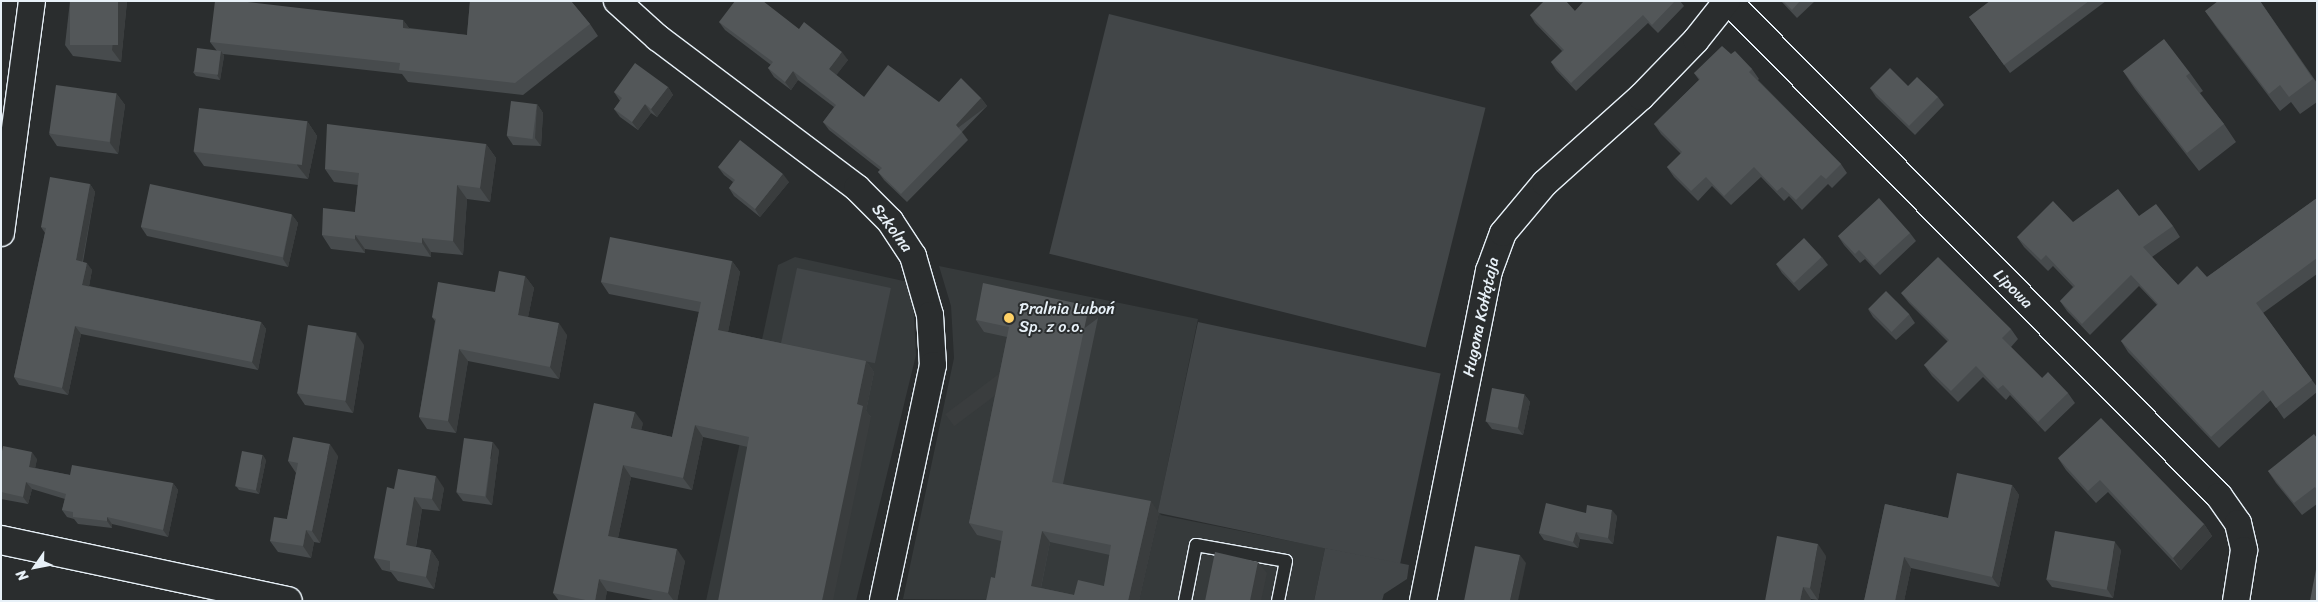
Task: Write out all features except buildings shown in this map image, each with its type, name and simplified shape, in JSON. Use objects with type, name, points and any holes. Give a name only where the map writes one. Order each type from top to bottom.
[{"type":"street","points":[[1,234],[5,174],[32,1]]},
{"type":"street","name":"Szkolna","points":[[617,1],[658,38],[857,188],[890,221],[913,256],[930,315],[933,365],[883,601]]},
{"type":"street","name":"Hugona Kołłątaja","points":[[1422,601],[1489,271],[1503,233],[1545,183],[1641,97],[1696,40],[1727,1]]},
{"type":"street","name":"Lipowa","points":[[1727,1],[2219,496],[2238,523],[2244,550],[2236,601]]},
{"type":"street","points":[[1,540],[288,601]]},
{"type":"lane","points":[[1185,601],[1196,545],[1286,561],[1278,601]]},
{"type":"shaded area","points":[[1109,14],[1485,108],[1426,348],[1049,254]]},
{"type":"shaded area","points":[[795,257],[908,282],[913,298],[916,355],[856,601],[706,601],[778,265]]},
{"type":"shaded area","points":[[939,266],[1198,319],[1158,511],[1161,515],[1325,548],[1314,601],[1139,601],[1159,513],[1120,557],[1112,601],[903,599],[954,358],[951,306]]},
{"type":"shaded area","points":[[797,268],[891,288],[875,363],[781,343]]},
{"type":"shaded area","points":[[1198,322],[1441,374],[1400,564],[1157,513]]},
{"type":"shaded area","points":[[1325,548],[1409,565],[1407,579],[1384,594],[1382,601],[1314,601]]},
{"type":"place","name":"Pralnia Luboń Sp. z o.o.","points":[[1009,318]]}]
